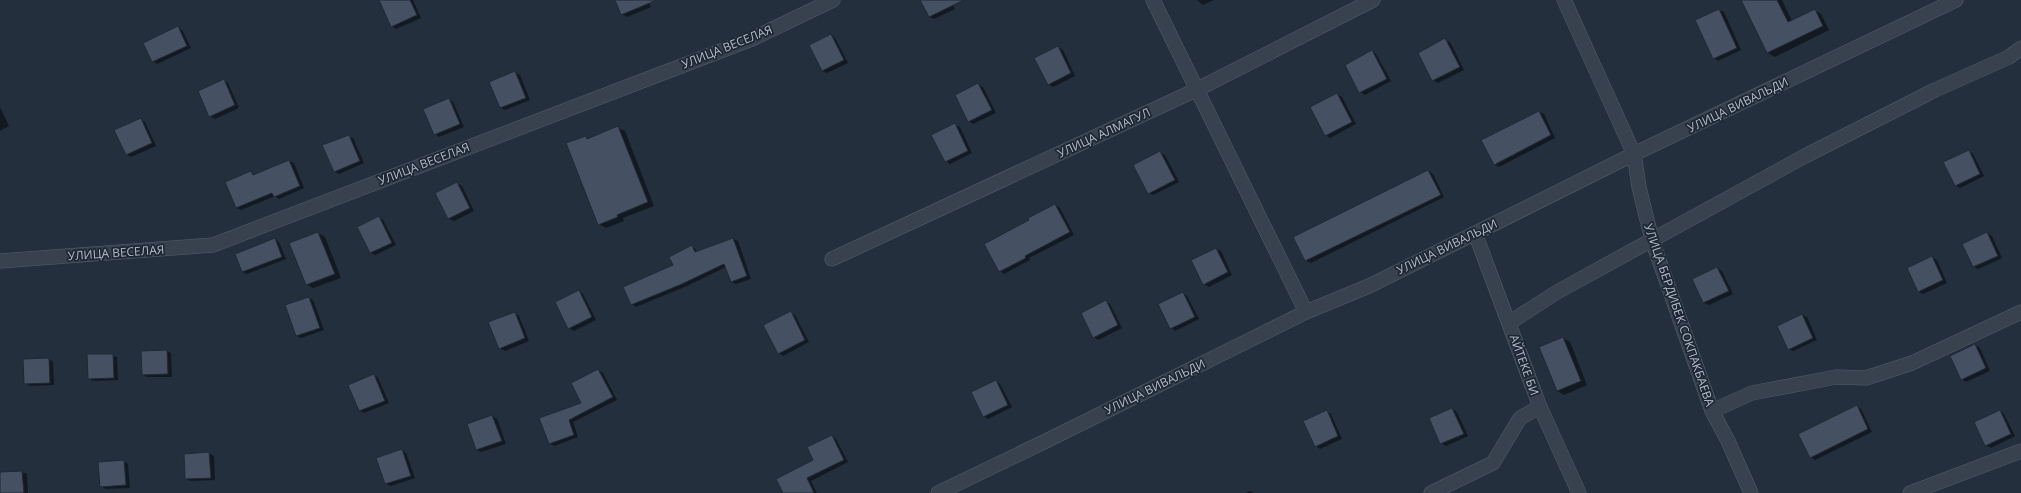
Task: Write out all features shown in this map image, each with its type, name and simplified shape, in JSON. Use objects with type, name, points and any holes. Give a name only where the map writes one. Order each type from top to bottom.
[{"type":"street","name":"УЛИЦА ВЕСЕЛАЯ","points":[[0,262],[213,245],[752,40],[833,0]]},
{"type":"street","points":[[1153,0],[1198,89],[1306,312]]},
{"type":"street","name":"УЛИЦА АЛМАГУЛ","points":[[832,259],[1198,89],[1373,0]]},
{"type":"street","name":"УЛИЦА БЕРДИБЕК СОКПАКБАЕВА","points":[[1564,0],[1634,154],[1639,187],[1652,240],[1712,411],[1728,441],[1751,493]]},
{"type":"street","name":"УЛИЦА ВИВАЛЬДИ","points":[[938,493],[1306,312],[1369,286],[1634,154],[1956,0]]},
{"type":"street","points":[[1509,323],[1557,292],[1805,156],[1935,90],[2008,57],[2021,48]]},
{"type":"street","name":"АЙТЕКЕ БИ","points":[[1475,233],[1540,407],[1580,493]]},
{"type":"street","points":[[1712,411],[1752,393],[1836,377],[1866,378],[1912,363],[2021,312]]},
{"type":"street","points":[[1431,493],[1493,463],[1520,418],[1540,407]]},
{"type":"street","points":[[1910,493],[2021,451]]},
{"type":"building","points":[[379,0],[410,0],[417,15],[391,27]]},
{"type":"building","points":[[615,0],[657,0],[621,15]]},
{"type":"building","points":[[920,0],[964,0],[929,17]]},
{"type":"building","points":[[1741,0],[1777,0],[1788,22],[1815,9],[1823,26],[1767,53]]},
{"type":"building","points":[[1719,9],[1737,48],[1713,59],[1695,20]]},
{"type":"building","points":[[178,26],[187,46],[152,62],[143,43]]},
{"type":"building","points":[[831,34],[844,60],[822,71],[809,45]]},
{"type":"building","points":[[1445,38],[1460,67],[1432,81],[1418,53]]},
{"type":"building","points":[[1058,46],[1071,73],[1048,85],[1034,58]]},
{"type":"building","points":[[1372,50],[1387,79],[1359,93],[1345,65]]},
{"type":"building","points":[[515,71],[526,98],[500,108],[489,82]]},
{"type":"building","points":[[224,79],[235,105],[209,117],[198,91]]},
{"type":"building","points":[[978,83],[992,110],[968,122],[955,95]]},
{"type":"building","points":[[1337,93],[1352,122],[1325,136],[1310,107]]},
{"type":"building","points":[[449,98],[460,124],[434,135],[423,109]]},
{"type":"building","points":[[1539,111],[1551,135],[1494,165],[1481,140]]},
{"type":"building","points":[[141,118],[152,143],[126,155],[114,130]]},
{"type":"building","points":[[955,123],[968,151],[945,162],[931,135]]},
{"type":"building","points":[[618,126],[648,202],[598,225],[566,143],[586,136],[587,139]]},
{"type":"building","points":[[349,135],[360,161],[334,172],[322,145]]},
{"type":"building","points":[[1969,150],[1980,174],[1955,186],[1943,162]]},
{"type":"building","points":[[1160,151],[1175,180],[1148,194],[1133,165]]},
{"type":"building","points":[[289,160],[300,186],[274,197],[272,193],[236,208],[225,182],[251,171],[253,175]]},
{"type":"building","points":[[1428,170],[1441,195],[1305,261],[1293,237]]},
{"type":"building","points":[[457,182],[470,208],[448,219],[435,193]]},
{"type":"building","points":[[1055,204],[1070,232],[999,272],[984,244]]},
{"type":"building","points":[[379,216],[392,243],[370,253],[357,227]]},
{"type":"building","points":[[318,232],[335,274],[306,285],[289,243]]},
{"type":"building","points":[[1987,232],[1998,256],[1973,267],[1962,244]]},
{"type":"building","points":[[275,238],[282,257],[242,272],[235,254]]},
{"type":"building","points":[[733,238],[747,276],[731,282],[724,264],[682,284],[631,305],[623,287],[673,265],[669,257],[692,245],[695,252]]},
{"type":"building","points":[[1216,248],[1228,272],[1203,285],[1191,260]]},
{"type":"building","points":[[1932,256],[1943,280],[1918,292],[1907,268]]},
{"type":"building","points":[[1717,267],[1729,291],[1703,303],[1692,279]]},
{"type":"building","points":[[579,290],[592,317],[568,329],[555,302]]},
{"type":"building","points":[[1183,292],[1195,317],[1170,329],[1158,304]]},
{"type":"building","points":[[309,297],[320,328],[296,336],[285,305]]},
{"type":"building","points":[[1106,300],[1118,325],[1093,338],[1081,313]]},
{"type":"building","points":[[791,311],[805,340],[778,354],[763,325]]},
{"type":"building","points":[[515,312],[525,338],[499,349],[488,322]]},
{"type":"building","points":[[1802,314],[1813,338],[1788,350],[1777,326]]},
{"type":"building","points":[[1563,337],[1581,381],[1557,391],[1539,347]]},
{"type":"building","points":[[1975,344],[1986,368],[1961,380],[1950,356]]},
{"type":"building","points":[[167,350],[168,374],[142,375],[141,351]]},
{"type":"building","points":[[87,354],[113,354],[114,378],[88,379]]},
{"type":"building","points":[[49,358],[50,383],[24,384],[23,359]]},
{"type":"building","points":[[598,369],[613,397],[569,420],[574,435],[549,444],[539,418],[581,403],[571,383]]},
{"type":"building","points":[[374,374],[385,401],[359,411],[348,385]]},
{"type":"building","points":[[996,380],[1008,405],[983,417],[971,392]]},
{"type":"building","points":[[1857,405],[1868,429],[1810,458],[1798,434]]},
{"type":"building","points":[[1452,408],[1464,434],[1440,444],[1429,418]]},
{"type":"building","points":[[1327,410],[1338,436],[1315,447],[1303,421]]},
{"type":"building","points":[[2000,410],[2011,434],[1985,446],[1974,422]]},
{"type":"building","points":[[492,415],[502,441],[476,450],[467,424]]},
{"type":"building","points":[[832,435],[844,460],[807,478],[814,493],[783,493],[776,479],[813,460],[807,447]]},
{"type":"building","points":[[402,449],[411,476],[385,484],[376,458]]},
{"type":"building","points":[[209,452],[211,478],[185,479],[184,454]]},
{"type":"building","points":[[124,460],[126,485],[100,487],[98,462]]},
{"type":"building","points":[[22,471],[24,493],[0,493],[0,472]]}]
